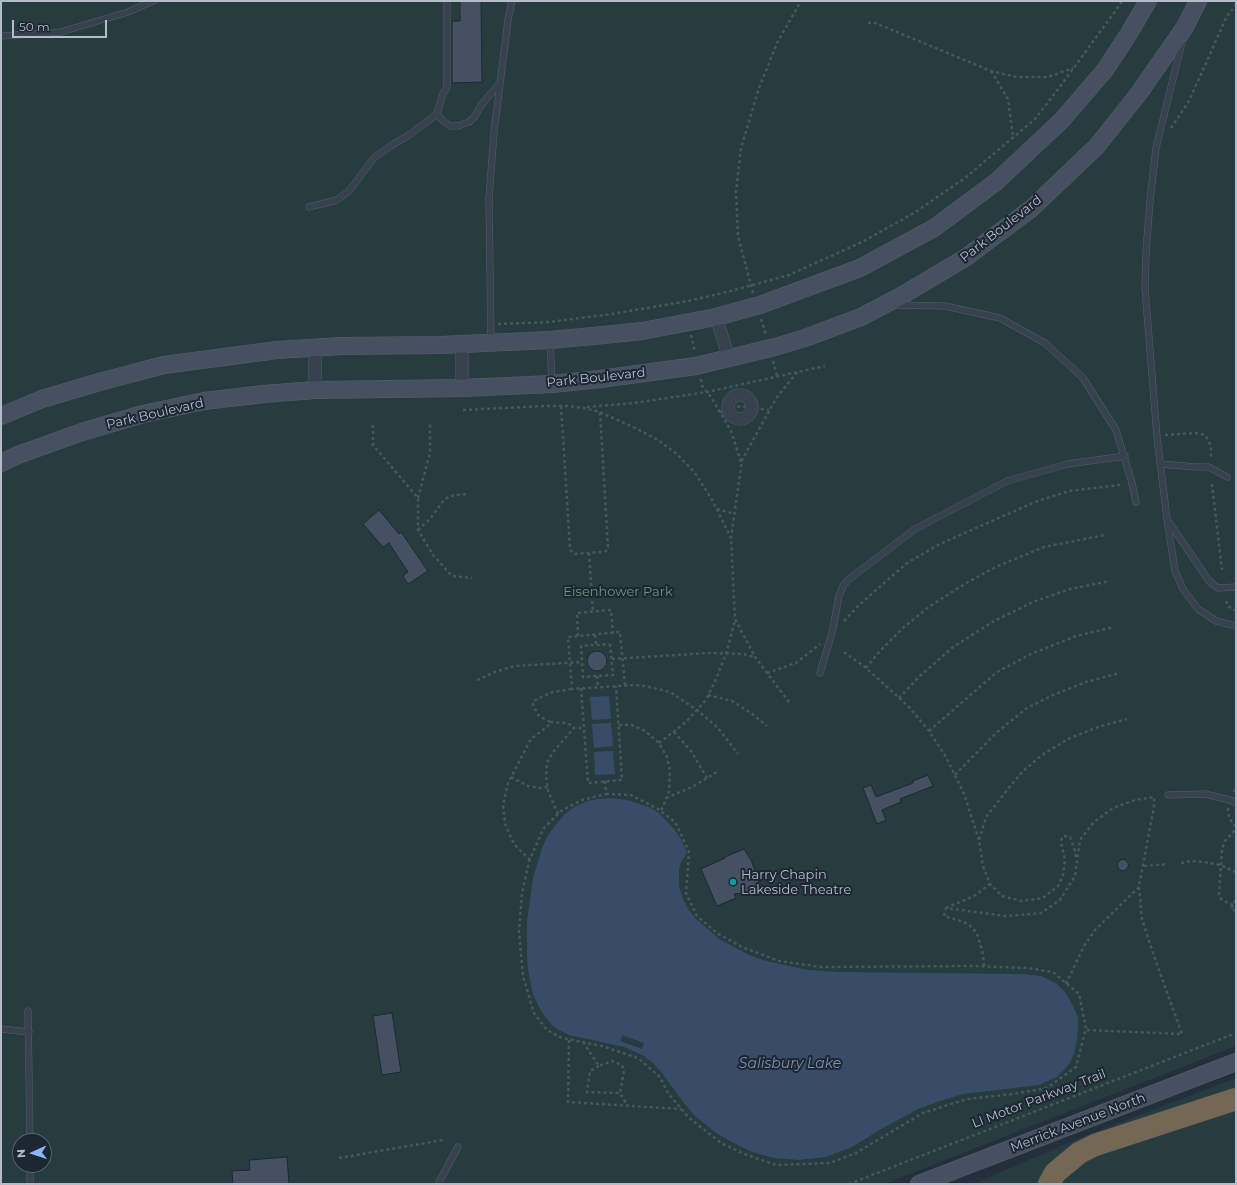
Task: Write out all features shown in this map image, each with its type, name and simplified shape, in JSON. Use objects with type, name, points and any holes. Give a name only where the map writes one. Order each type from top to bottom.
[{"type":"highway","points":[[1049,1184],[1055,1174],[1079,1152],[1095,1145],[1236,1099]]},
{"type":"street","points":[[1,416],[42,399],[164,365],[270,351],[340,346],[491,343],[550,340],[642,331],[716,317],[757,306],[860,268],[934,228],[996,182],[1062,120],[1105,70],[1148,1]]},
{"type":"street","name":"Park Boulevard","points":[[1,463],[18,455],[75,435],[143,414],[204,401],[315,390],[462,388],[552,384],[600,380],[696,366],[805,338],[861,317],[901,296],[965,258],[1032,208],[1097,146],[1139,93],[1185,27],[1198,1]]},
{"type":"street","points":[[716,317],[729,358]]},
{"type":"street","points":[[462,344],[462,388]]},
{"type":"street","points":[[315,348],[315,390]]},
{"type":"street","points":[[738,396],[749,399],[751,402],[752,408],[750,413],[748,416],[741,419],[733,417],[724,410],[730,403],[731,399],[738,396]]},
{"type":"street","name":"Merrick Avenue North","points":[[919,1184],[1236,1062]]},
{"type":"lane","points":[[1,36],[61,32],[128,12],[153,1]]},
{"type":"lane","points":[[309,207],[337,200],[349,191],[374,158],[437,114],[442,96],[447,87],[447,1]]},
{"type":"lane","points":[[491,343],[489,199],[494,132],[508,20],[512,1]]},
{"type":"lane","points":[[1185,27],[1156,148],[1150,201],[1145,288],[1160,464],[1175,571],[1183,589],[1198,609],[1216,621],[1236,626]]},
{"type":"lane","points":[[437,114],[450,126],[458,126],[469,122],[500,83]]},
{"type":"lane","points":[[884,305],[946,306],[1000,318],[1046,343],[1083,378],[1116,430],[1125,456],[1136,502]]},
{"type":"lane","points":[[550,340],[552,384]]},
{"type":"lane","points":[[820,673],[832,634],[839,596],[843,586],[849,579],[915,529],[1007,481],[1068,464],[1125,456]]},
{"type":"lane","points":[[1160,464],[1209,467],[1227,477]]},
{"type":"lane","points":[[1167,519],[1209,581],[1218,588],[1236,587]]},
{"type":"lane","points":[[1168,795],[1204,794],[1233,801]]},
{"type":"lane","points":[[28,1011],[30,1133]]},
{"type":"lane","points":[[1,1029],[29,1032]]},
{"type":"lane","points":[[438,1184],[458,1147]]},
{"type":"lane","points":[[30,1173],[30,1184]]},
{"type":"path","points":[[777,376],[770,348],[750,286],[738,236],[736,192],[741,148],[759,88],[777,44],[801,1]]},
{"type":"path","points":[[490,324],[549,322],[612,314],[688,301],[790,275],[862,242],[914,213],[965,178],[1035,119],[1122,1]]},
{"type":"path","points":[[1156,148],[1189,101],[1227,16],[1236,6]]},
{"type":"path","points":[[868,23],[873,22],[991,71],[1017,77],[1048,77],[1074,68]]},
{"type":"path","points":[[991,71],[1008,99],[1013,138]]},
{"type":"path","points":[[690,330],[696,358]]},
{"type":"path","points":[[584,408],[634,403],[707,392],[825,366]]},
{"type":"path","points":[[659,743],[674,732],[706,700],[726,653],[735,619],[732,538],[742,462],[776,397],[798,371]]},
{"type":"path","points":[[699,373],[702,386],[724,410],[742,462]]},
{"type":"path","points":[[561,406],[570,548],[575,554],[602,552],[608,547],[600,412]]},
{"type":"path","points":[[463,410],[561,406],[584,408],[600,412],[637,429],[658,440],[677,454],[694,473],[711,498],[732,538]]},
{"type":"path","points":[[724,410],[741,406],[769,410]]},
{"type":"path","points":[[430,422],[430,453],[418,498],[418,530],[433,555],[452,576],[472,578]]},
{"type":"path","points":[[373,425],[374,445],[418,498]]},
{"type":"path","points":[[1164,435],[1202,434],[1207,438],[1210,446],[1211,458]]},
{"type":"path","points":[[767,673],[796,664],[832,634],[859,605],[907,563],[940,544],[1035,502],[1069,491],[1120,484]]},
{"type":"path","points":[[1212,484],[1222,570]]},
{"type":"path","points":[[418,530],[430,519],[444,500],[450,496],[467,494]]},
{"type":"path","points":[[717,510],[735,514]]},
{"type":"path","points":[[866,668],[879,652],[904,627],[930,606],[968,582],[998,566],[1044,547],[1105,535]]},
{"type":"path","points":[[589,553],[594,612]]},
{"type":"path","points":[[899,698],[920,676],[953,648],[994,621],[1033,602],[1063,591],[1110,581]]},
{"type":"path","points":[[1226,601],[1228,606],[1236,611]]},
{"type":"path","points":[[578,636],[577,613],[612,610],[613,633]]},
{"type":"path","points":[[735,619],[755,657],[789,702]]},
{"type":"path","points":[[929,731],[997,672],[1031,654],[1076,636],[1114,627]]},
{"type":"path","points":[[572,689],[568,637],[620,632],[624,685]]},
{"type":"path","points":[[595,635],[596,645]]},
{"type":"path","points":[[610,644],[612,659],[612,675],[583,677],[581,646],[610,644]]},
{"type":"path","points":[[844,652],[866,668],[908,706],[929,731],[946,756],[964,794],[979,840],[983,866],[990,884],[1002,896],[1022,901],[1043,898],[1058,886],[1063,875],[1065,860],[1061,843],[1062,837],[1070,837],[1077,863]]},
{"type":"path","points":[[612,659],[726,653],[743,654],[755,657]]},
{"type":"path","points":[[477,680],[514,666],[582,662]]},
{"type":"path","points":[[955,775],[996,733],[1028,708],[1054,695],[1086,682],[1120,673]]},
{"type":"path","points":[[597,676],[598,687]]},
{"type":"path","points":[[584,728],[574,728],[572,725],[565,723],[550,722],[539,716],[533,702],[536,699],[553,692],[581,688],[624,685],[645,686],[670,692],[697,710],[718,728],[738,754]]},
{"type":"path","points":[[581,688],[588,783],[622,780],[616,686]]},
{"type":"path","points":[[708,695],[732,701],[767,726]]},
{"type":"path","points":[[979,840],[986,817],[1022,772],[1042,755],[1068,739],[1098,727],[1126,719]]},
{"type":"path","points":[[530,860],[514,844],[505,824],[503,805],[508,783],[530,739],[548,726],[550,722]]},
{"type":"path","points":[[618,725],[632,725],[645,731],[659,743],[667,757],[670,771],[669,792],[661,811]]},
{"type":"path","points":[[558,814],[548,787],[546,777],[547,763],[553,752],[574,728]]},
{"type":"path","points":[[674,732],[691,752],[707,778]]},
{"type":"path","points":[[666,799],[692,787],[717,772]]},
{"type":"path","points":[[511,777],[528,786],[540,788],[548,787]]},
{"type":"path","points":[[605,781],[606,794]]},
{"type":"path","points":[[606,794],[630,795],[661,811],[675,822],[689,852],[686,893],[697,916],[717,933],[742,947],[779,960],[821,967],[984,966],[1027,968],[1053,972],[1079,994],[1086,1028],[1076,1067],[1047,1088],[1013,1094],[967,1099],[923,1113],[856,1153],[830,1163],[776,1165],[747,1155],[721,1143],[688,1117],[668,1092],[660,1077],[638,1058],[602,1046],[562,1038],[547,1030],[534,1013],[523,976],[519,932],[522,893],[530,860],[543,829],[558,814],[582,800],[606,794]]},
{"type":"path","points":[[946,908],[1005,916],[1041,913],[1060,900],[1075,876],[1080,840],[1094,822],[1113,808],[1135,800],[1154,797],[1154,807],[1139,886],[1142,919],[1182,1034],[1085,1030]]},
{"type":"path","points":[[1233,801],[1228,808],[1228,818],[1236,826]]},
{"type":"path","points":[[1233,905],[1222,900],[1219,896],[1220,865],[1222,849],[1226,841],[1236,830]]},
{"type":"path","points":[[1181,863],[1191,861],[1220,865],[1236,872]]},
{"type":"path","points":[[1143,866],[1167,864]]},
{"type":"path","points":[[946,908],[974,896],[990,884]]},
{"type":"path","points":[[1066,984],[1084,946],[1095,930],[1139,886]]},
{"type":"path","points":[[1236,901],[1231,909],[1236,911]]},
{"type":"path","points":[[946,908],[944,916],[964,922],[976,932],[983,954],[984,966]]},
{"type":"path","name":"LI Motor Parkway Trail","points":[[849,1184],[1236,1033]]},
{"type":"path","points":[[569,1040],[568,1102],[681,1109]]},
{"type":"path","points":[[583,1042],[599,1066]]},
{"type":"path","points":[[620,1093],[587,1092],[590,1071],[612,1061],[622,1065],[624,1071],[620,1093],[628,1106]]},
{"type":"path","points":[[339,1158],[443,1140]]},
{"type":"green space","name":"Eisenhower Park","points":[[1,1],[1236,1],[1236,1046],[884,1184],[1,1184]]},
{"type":"green space","points":[[1236,1078],[1236,1090],[1038,1184],[979,1184],[978,1182],[1077,1139]]},
{"type":"green space","points":[[1236,1105],[1236,1184],[1057,1184],[1086,1155]]},
{"type":"water","points":[[609,696],[611,719],[592,720],[590,697]]},
{"type":"water","points":[[611,723],[613,746],[594,748],[592,724]]},
{"type":"water","points":[[613,751],[615,774],[595,775],[594,752]]},
{"type":"water","name":"Salisbury Lake","points":[[612,798],[627,800],[649,807],[659,813],[675,830],[687,853],[681,862],[679,870],[679,886],[683,899],[695,918],[719,939],[749,955],[766,961],[808,970],[839,972],[1022,974],[1041,976],[1057,984],[1063,990],[1069,998],[1078,1017],[1077,1040],[1074,1054],[1070,1063],[1057,1077],[1039,1085],[963,1094],[918,1109],[850,1148],[825,1157],[799,1160],[774,1158],[752,1152],[730,1141],[715,1132],[695,1116],[652,1062],[642,1055],[624,1047],[569,1035],[559,1030],[546,1018],[533,994],[528,970],[527,921],[533,878],[542,848],[548,835],[566,813],[576,806],[598,799]],"holes":[[[622,1035],[644,1043],[642,1049],[620,1041]]]},
{"type":"building","points":[[460,1],[481,1],[482,82],[452,83],[452,21],[460,21]]},
{"type":"building","points":[[379,510],[399,534],[401,532],[428,571],[408,584],[403,576],[408,572],[389,543],[383,547],[363,524]]},
{"type":"building","points":[[597,651],[604,654],[607,661],[604,668],[597,671],[590,668],[587,661],[590,654]]},
{"type":"building","points":[[928,775],[933,786],[900,799],[901,802],[882,810],[886,820],[877,824],[863,788],[871,785],[876,797],[913,783],[913,781]]},
{"type":"building","name":"Harry Chapin Lakeside Theatre","points":[[744,849],[751,860],[761,891],[734,894],[736,898],[717,906],[701,869]]},
{"type":"building","points":[[1123,859],[1127,861],[1129,865],[1127,869],[1123,871],[1119,869],[1117,865],[1119,861]]},
{"type":"building","points":[[392,1013],[401,1072],[382,1075],[373,1016]]},
{"type":"building","points":[[287,1157],[289,1184],[233,1184],[232,1171],[250,1170],[249,1160]]},
{"type":"place","name":"Harry Chapin Lakeside Theatre","points":[[733,882]]}]
